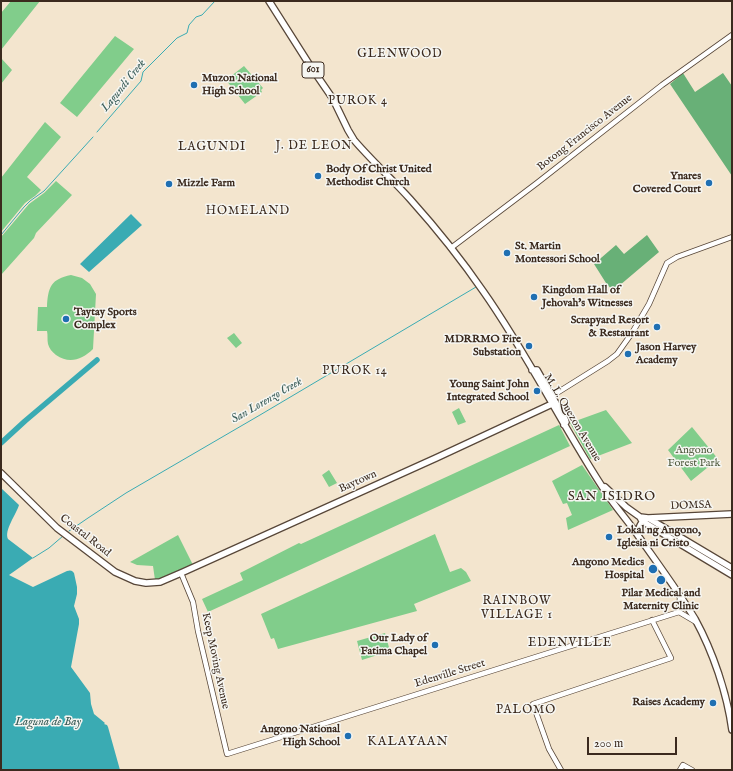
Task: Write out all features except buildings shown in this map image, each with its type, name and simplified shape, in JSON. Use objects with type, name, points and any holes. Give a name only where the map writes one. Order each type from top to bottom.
[{"type":"main road","name":"M. L. Quezon Avenue","points":[[269,1],[333,98],[354,140],[410,199],[451,248],[489,299],[580,452],[612,502],[638,535],[680,596],[696,622],[718,672],[728,706],[732,730]]},
{"type":"main road","points":[[532,370],[537,370],[565,419],[566,422],[564,425]]},
{"type":"main road","name":"Baytown","points":[[172,577],[552,404]]},
{"type":"main road","name":"Coastal Road","points":[[1,473],[57,528],[115,572],[135,581],[146,582],[160,582],[172,577]]},
{"type":"main road","points":[[598,480],[622,504],[641,519],[732,568]]},
{"type":"main road","name":"DOMSA","points":[[641,519],[732,514]]},
{"type":"main road","points":[[648,518],[732,575]]},
{"type":"main road","points":[[638,535],[641,519]]},
{"type":"street","name":"Botong Francisco Avenue","points":[[451,248],[537,183],[657,88],[732,35]]},
{"type":"street","points":[[552,396],[617,354],[632,333],[653,297],[664,269],[672,260],[732,237]]},
{"type":"street","name":"Keep Moving Avenue","points":[[181,573],[193,602],[198,631],[227,754]]},
{"type":"street","points":[[680,596],[679,612],[696,622]]},
{"type":"street","name":"Edenville Street","points":[[227,754],[679,612]]},
{"type":"street","points":[[561,770],[549,749],[533,704],[671,658],[652,620]]},
{"type":"street","points":[[680,770],[683,765],[692,770]]},
{"type":"green space","points":[[11,1],[40,1],[1,50],[1,13]]},
{"type":"green space","points":[[115,36],[134,49],[77,117],[60,103]]},
{"type":"green space","points":[[1,58],[12,70],[1,84]]},
{"type":"green space","points":[[244,66],[263,88],[261,90],[262,92],[245,104],[226,80]]},
{"type":"green space","points":[[683,73],[695,92],[723,73],[732,86],[732,176],[670,84]]},
{"type":"green space","points":[[45,122],[61,137],[27,177],[41,190],[25,203],[1,232],[1,178]]},
{"type":"green space","points":[[56,181],[72,195],[36,233],[34,238],[1,275],[1,237],[29,204],[44,193]]},
{"type":"green space","points":[[647,235],[659,252],[613,291],[594,264],[616,245],[624,254]]},
{"type":"green space","name":"Taytay Sports Complex","points":[[71,275],[82,278],[90,284],[96,294],[93,349],[89,353],[75,360],[61,358],[56,355],[49,347],[47,331],[37,331],[38,307],[47,307],[48,294],[52,285],[59,279]]},
{"type":"green space","points":[[234,333],[242,343],[236,348],[227,338]]},
{"type":"green space","points":[[459,408],[466,422],[458,425],[452,412]]},
{"type":"green space","points":[[606,410],[632,443],[590,459],[570,423]]},
{"type":"green space","points":[[559,425],[570,446],[208,612],[202,599],[243,580],[240,573],[299,543],[301,544]]},
{"type":"green space","name":"Angono Forest Park","points":[[692,427],[718,459],[691,481],[668,450]]},
{"type":"green space","points":[[582,465],[613,510],[568,530],[566,518],[572,515],[567,503],[563,504],[552,481]]},
{"type":"green space","points":[[329,470],[337,483],[329,487],[322,475]]},
{"type":"green space","points":[[435,534],[450,572],[461,568],[466,572],[471,581],[414,604],[417,611],[278,649],[274,638],[271,639],[261,614]]},
{"type":"green space","points":[[178,535],[193,565],[155,580],[153,566],[137,565],[130,562]]},
{"type":"green space","points":[[385,633],[390,651],[362,660],[357,641]]},
{"type":"water","points":[[131,214],[142,225],[89,272],[80,264]]},
{"type":"water","name":"Laguna de Bay","points":[[1,488],[19,505],[9,527],[7,535],[8,539],[33,558],[9,575],[33,587],[67,571],[71,570],[74,573],[77,594],[74,606],[79,619],[79,624],[71,667],[90,693],[94,714],[108,727],[120,770],[1,770]]},
{"type":"waterway","name":"Lagundi Creek","points":[[97,132],[141,81],[143,72],[177,38],[187,33],[189,25],[196,17],[202,15],[215,1]]},
{"type":"waterway","name":"Lagundi Creek","points":[[1,235],[24,207],[44,191],[93,137]]},
{"type":"waterway","name":"San Lorenzo Creek","points":[[69,531],[126,493],[476,287]]},
{"type":"waterway","points":[[1,443],[97,360]]},
{"type":"waterway","name":"San Lorenzo Creek","points":[[33,558],[49,548],[63,536]]},
{"type":"place","name":"Muzon National High School","points":[[194,85]]},
{"type":"place","name":"Body Of Christ United Methodist Church","points":[[318,176]]},
{"type":"place","name":"Ynares Covered Court","points":[[709,183]]},
{"type":"place","name":"Mizzle Farm","points":[[169,184]]},
{"type":"place","name":"St. Martin Montessori School","points":[[507,253]]},
{"type":"place","name":"Kingdom Hall of Jehovah's Witnesses","points":[[534,297]]},
{"type":"place","name":"Taytay Sports Complex","points":[[66,319]]},
{"type":"place","name":"Scrapyard Resort & Restaurant","points":[[657,327]]},
{"type":"place","name":"MDRRMO Fire Substation","points":[[529,346]]},
{"type":"place","name":"Jason Harvey Academy","points":[[628,354]]},
{"type":"place","name":"Young Saint John Integrated School","points":[[537,391]]},
{"type":"place","name":"Lokal ng Angono, Iglesia ni Cristo","points":[[609,537]]},
{"type":"place","name":"Angono Medics Hospital","points":[[653,569]]},
{"type":"place","name":"Pilar Medical and Maternity Clinic","points":[[661,580]]},
{"type":"place","name":"Our Lady of Fatima Chapel","points":[[435,645]]},
{"type":"place","name":"Raises Academy","points":[[713,703]]},
{"type":"place","name":"Angono National High School","points":[[348,736]]},
{"type":"district","name":"GLENWOOD","points":[[400,55]]},
{"type":"district","name":"PUROK 4","points":[[358,102]]},
{"type":"district","name":"J. DE LEON","points":[[314,147]]},
{"type":"district","name":"LAGUNDI","points":[[212,148]]},
{"type":"district","name":"HOMELAND","points":[[248,212]]},
{"type":"district","name":"PUROK 14","points":[[355,372]]},
{"type":"district","name":"SAN ISIDRO","points":[[612,497]]},
{"type":"district","name":"RAINBOW VILLAGE 1","points":[[517,609]]},
{"type":"district","name":"EDENVILLE","points":[[570,644]]},
{"type":"district","name":"PALOMO","points":[[526,711]]},
{"type":"district","name":"KALAYAAN","points":[[408,742]]}]
